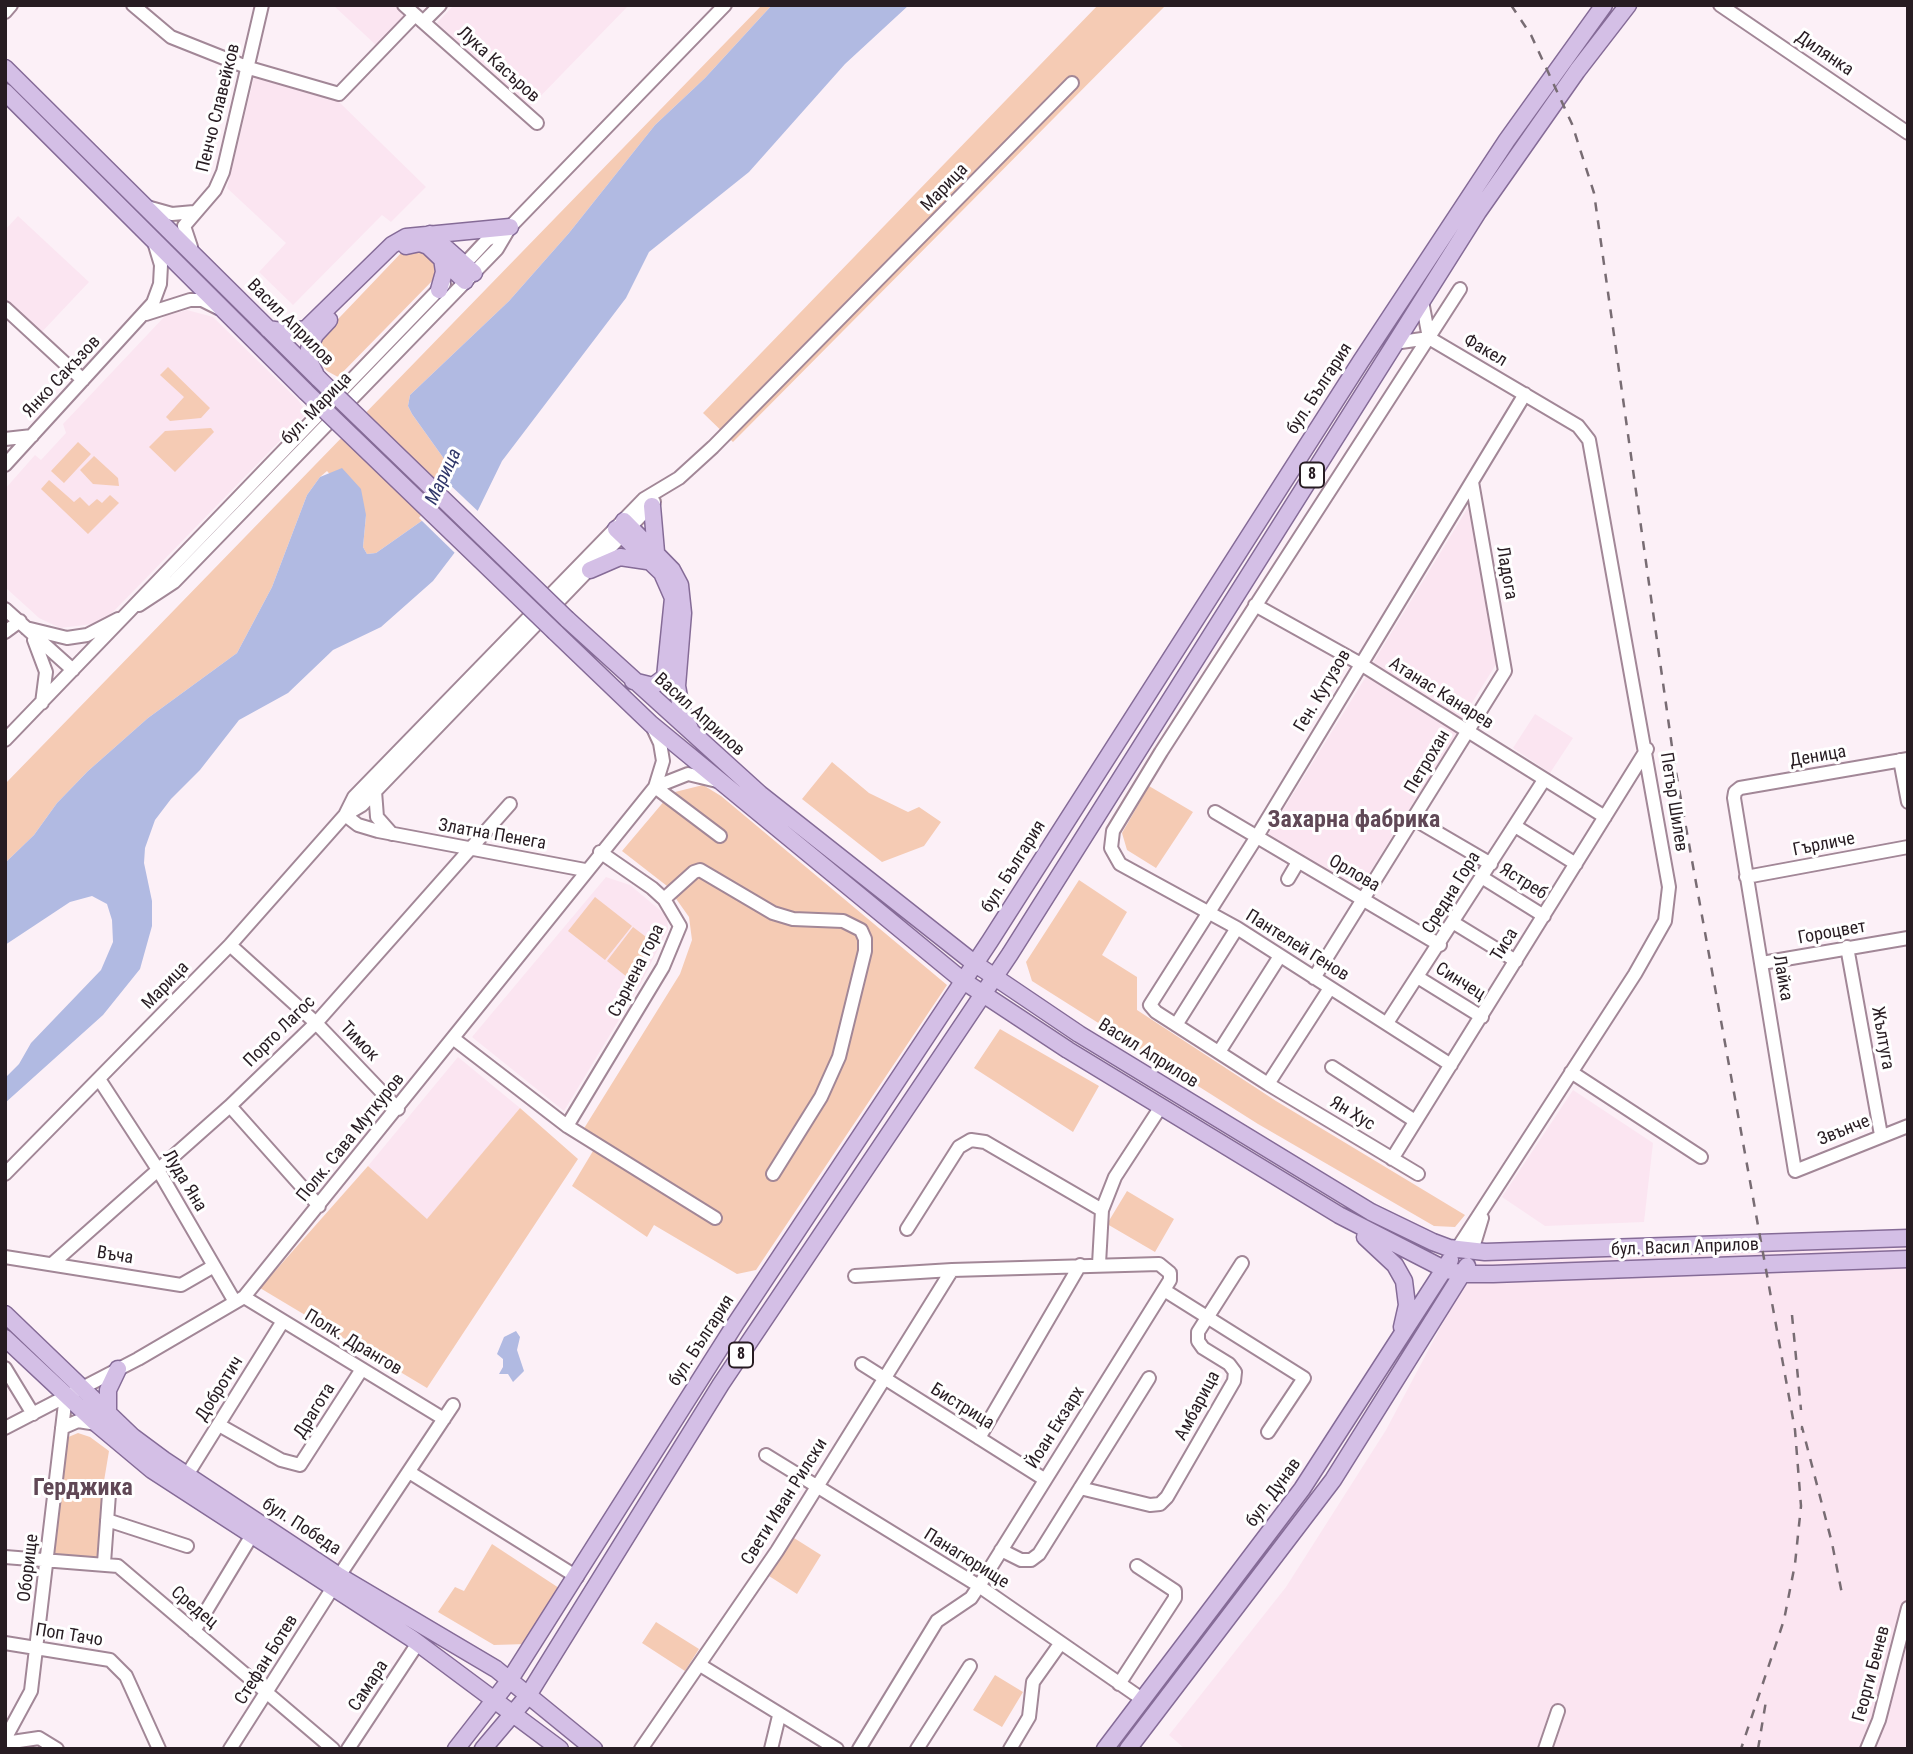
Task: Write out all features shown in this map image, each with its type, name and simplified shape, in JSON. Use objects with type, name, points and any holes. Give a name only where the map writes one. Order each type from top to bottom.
[{"type":"main road","name":"бул. България","points":[[456,1749],[496,1701],[736,1323],[974,963],[1507,140],[1604,5]]},
{"type":"main road","name":"8","points":[[483,1749],[527,1697],[721,1384],[995,977],[1394,343],[1520,150],[1628,5]]},
{"type":"main road","name":"Васил Априлов","points":[[5,68],[317,377],[567,619],[694,737],[769,801],[974,963],[1090,1041],[1371,1212],[1441,1245],[1464,1250]]},
{"type":"main road","name":"Васил Априлов","points":[[5,92],[306,392],[651,724],[962,980],[1160,1108],[1339,1216],[1444,1269],[1463,1274]]},
{"type":"main road","points":[[268,328],[287,332],[306,329],[396,242],[411,235],[510,227]]},
{"type":"main road","points":[[430,234],[465,273]]},
{"type":"main road","points":[[317,377],[308,357],[315,335],[404,247],[420,243],[465,273]]},
{"type":"main road","points":[[439,290],[444,272],[442,258]]},
{"type":"main road","points":[[632,681],[653,686],[666,674],[673,598],[666,578],[653,557],[652,506]]},
{"type":"main road","points":[[623,528],[677,578],[683,594],[678,697],[694,737]]},
{"type":"main road","points":[[590,570],[620,557],[653,557]]},
{"type":"main road","points":[[1230,564],[1248,576]]},
{"type":"main road","points":[[1339,1216],[1386,1255],[1401,1273],[1407,1289],[1407,1305],[1399,1340]]},
{"type":"main road","name":"бул. Васил Априлов","points":[[1464,1250],[1908,1238]]},
{"type":"main road","points":[[1128,1749],[1333,1480],[1463,1274],[1464,1250]]},
{"type":"main road","name":"бул. Дунав","points":[[1105,1749],[1302,1489],[1444,1269],[1464,1250]]},
{"type":"main road","name":"бул. Васил Априлов","points":[[1463,1274],[1908,1259]]},
{"type":"main road","name":"бул. Победа","points":[[5,1314],[82,1387],[102,1418],[152,1470],[252,1535],[496,1669],[594,1749]]},
{"type":"main road","name":"бул. Победа","points":[[5,1338],[65,1395],[187,1475],[336,1582],[559,1749]]},
{"type":"main road","points":[[102,1418],[107,1391],[118,1369]]},
{"type":"street","points":[[5,12],[11,5]]},
{"type":"street","name":"Пенчо Славейков","points":[[194,212],[215,190],[223,172],[262,5]]},
{"type":"street","name":"Лука Касъров","points":[[404,5],[537,123]]},
{"type":"street","points":[[142,8],[171,37],[249,68],[338,94],[419,19],[440,5]]},
{"type":"street","name":"бул. Марица","points":[[134,609],[174,582],[465,273],[487,240],[510,227],[725,5]]},
{"type":"street","name":"Дилянка","points":[[1720,5],[1908,133]]},
{"type":"street","name":"Марица","points":[[5,1174],[230,945],[345,815],[375,791],[590,570],[644,499],[662,490],[713,447],[1072,83]]},
{"type":"street","points":[[146,206],[173,214],[194,212]]},
{"type":"street","points":[[194,212],[184,231],[197,257]]},
{"type":"street","name":"Янко Сакъзов","points":[[5,465],[146,314],[160,284],[160,256],[152,239]]},
{"type":"street","name":"бул. Марица","points":[[5,740],[439,290],[465,273]]},
{"type":"street","points":[[1255,605],[1460,289]]},
{"type":"street","name":"Янко Сакъзов","points":[[146,314],[171,304],[196,299],[214,305],[234,319]]},
{"type":"street","points":[[1422,301],[1429,338]]},
{"type":"street","points":[[5,309],[83,380]]},
{"type":"street","points":[[1394,343],[1429,338]]},
{"type":"street","name":"Факел","points":[[1429,338],[1525,394]]},
{"type":"street","name":"Ген. Кутузов","points":[[1150,1005],[1256,838],[1359,663],[1525,394]]},
{"type":"street","name":"Петър Шилев","points":[[1464,1250],[1486,1204],[1635,974],[1665,921],[1669,887],[1647,749],[1590,440],[1578,426],[1525,394]]},
{"type":"street","points":[[5,439],[32,436]]},
{"type":"street","name":"Ладога","points":[[1472,482],[1506,671]]},
{"type":"street","name":"Марица","points":[[345,815],[354,797],[623,528],[652,506],[662,490]]},
{"type":"street","name":"Атанас Канарев","points":[[1255,605],[1359,663],[1605,817]]},
{"type":"street","name":"Пантелей Генов","points":[[1255,605],[1113,831],[1111,848],[1120,864],[1237,929],[1451,1065]]},
{"type":"street","points":[[5,609],[73,670]]},
{"type":"street","points":[[5,632],[23,624],[57,637],[78,637],[134,609]]},
{"type":"street","points":[[23,624],[40,650],[46,673],[42,703]]},
{"type":"street","name":"Петрохан","points":[[1314,978],[1506,671]]},
{"type":"street","points":[[651,724],[660,743],[663,761],[654,787]]},
{"type":"street","name":"Тиса","points":[[1392,1159],[1647,749]]},
{"type":"street","points":[[1904,760],[1908,802]]},
{"type":"street","name":"Деница","points":[[1735,792],[1904,760]]},
{"type":"street","points":[[654,787],[688,774],[721,783]]},
{"type":"street","name":"Средна Гора","points":[[1387,1023],[1419,978],[1544,780]]},
{"type":"street","points":[[654,787],[720,836]]},
{"type":"street","name":"Полк. Сава Муткуров","points":[[5,1428],[118,1369],[240,1300],[398,1109],[585,870],[654,787]]},
{"type":"street","points":[[375,791],[377,817],[393,834]]},
{"type":"street","name":"Лайка","points":[[1735,792],[1746,877],[1795,1171]]},
{"type":"street","name":"Порто Лагос","points":[[52,1264],[230,1106],[316,1023],[510,804]]},
{"type":"street","name":"Орлова","points":[[1215,812],[1440,945]]},
{"type":"street","name":"Златна Пенега","points":[[345,815],[364,827],[393,834],[585,870]]},
{"type":"street","points":[[1414,819],[1491,864]]},
{"type":"street","points":[[1515,826],[1576,864]]},
{"type":"street","name":"Гърличе","points":[[1746,877],[1908,847]]},
{"type":"street","name":"Сърнена гора","points":[[567,1126],[673,947],[680,926],[664,899],[600,852]]},
{"type":"street","points":[[1288,879],[1298,862]]},
{"type":"street","points":[[664,899],[694,872],[700,870],[773,913],[793,919],[843,921],[861,930],[865,939],[865,951],[839,1058],[821,1097],[773,1174]]},
{"type":"street","name":"Ястреб","points":[[1483,877],[1544,916]]},
{"type":"street","points":[[1454,923],[1516,961]]},
{"type":"street","points":[[1176,1025],[1237,929]]},
{"type":"street","name":"Гороцвет","points":[[1762,963],[1908,939]]},
{"type":"street","name":"Тимок","points":[[230,945],[316,1023],[398,1109]]},
{"type":"street","name":"Жълтуга","points":[[1847,947],[1881,1135]]},
{"type":"street","points":[[1219,1052],[1280,956]]},
{"type":"street","name":"Синчец","points":[[1419,978],[1482,1017]]},
{"type":"street","points":[[1268,1084],[1330,988]]},
{"type":"street","name":"Ян Хус","points":[[1150,1005],[1176,1025],[1268,1084],[1418,1174]]},
{"type":"street","points":[[454,1039],[567,1126],[715,1219]]},
{"type":"street","points":[[1332,1067],[1415,1121]]},
{"type":"street","points":[[1571,1072],[1701,1157]]},
{"type":"street","name":"Луда Яна","points":[[99,1079],[157,1168],[214,1266],[240,1300]]},
{"type":"street","points":[[230,1106],[319,1206]]},
{"type":"street","points":[[1099,1264],[1102,1210],[1115,1177],[1160,1108]]},
{"type":"street","name":"Звънче","points":[[1795,1171],[1908,1126]]},
{"type":"street","points":[[907,1229],[959,1147],[971,1140],[985,1142],[1102,1210]]},
{"type":"street","name":"Въча","points":[[5,1256],[181,1285],[214,1266]]},
{"type":"street","name":"Амбарица","points":[[1080,1488],[1150,1505],[1160,1504],[1167,1497],[1234,1381],[1235,1371],[1198,1341],[1198,1332],[1242,1263]]},
{"type":"street","points":[[855,1276],[952,1269],[1159,1264],[1170,1273],[1164,1290],[1304,1378],[1268,1432]]},
{"type":"street","points":[[979,1438],[1080,1265]]},
{"type":"street","name":"Свети Иван Рилски","points":[[641,1749],[700,1665],[816,1487],[952,1269]]},
{"type":"street","name":"Йоан Екзарх","points":[[859,1749],[937,1621],[963,1604],[979,1586],[1164,1290]]},
{"type":"street","name":"Полк. Дрангов","points":[[240,1300],[283,1321],[444,1419]]},
{"type":"street","name":"Добротич","points":[[187,1475],[283,1321]]},
{"type":"street","name":"Бистрица","points":[[862,1364],[1044,1479]]},
{"type":"street","points":[[5,1368],[33,1414]]},
{"type":"street","name":"Драгота","points":[[219,1425],[281,1460],[300,1465],[362,1369]]},
{"type":"street","points":[[1001,1550],[1021,1560],[1031,1560],[1040,1554],[1149,1378]]},
{"type":"street","name":"Оборище","points":[[5,1740],[31,1691],[65,1395]]},
{"type":"street","name":"Стефан Ботев","points":[[230,1749],[453,1405]]},
{"type":"street","points":[[62,1428],[78,1421],[102,1418]]},
{"type":"street","name":"Панагюрище","points":[[766,1455],[979,1586],[1142,1699]]},
{"type":"street","points":[[409,1472],[577,1577]]},
{"type":"street","points":[[104,1563],[109,1494]]},
{"type":"street","points":[[107,1520],[187,1546]]},
{"type":"street","points":[[194,1631],[252,1535]]},
{"type":"street","name":"Средец","points":[[5,1557],[118,1566],[333,1749]]},
{"type":"street","points":[[1119,1684],[1175,1598],[1175,1591],[1137,1566]]},
{"type":"street","name":"Георги Бенев","points":[[1867,1749],[1879,1720],[1908,1608]]},
{"type":"street","name":"Поп Тачо","points":[[5,1643],[110,1660],[126,1676],[159,1749]]},
{"type":"street","name":"Самара","points":[[348,1749],[418,1643]]},
{"type":"street","points":[[1010,1749],[1029,1717],[1033,1682],[1060,1644]]},
{"type":"street","points":[[700,1665],[779,1716],[837,1749]]},
{"type":"street","points":[[917,1749],[970,1666]]},
{"type":"street","points":[[1545,1749],[1558,1711]]},
{"type":"street","points":[[771,1749],[779,1716]]},
{"type":"street","points":[[5,1740],[12,1742],[39,1738],[57,1749]]},
{"type":"shaded area","points":[[333,5],[400,5],[410,15],[378,47]]},
{"type":"shaded area","points":[[454,5],[629,5],[528,109],[436,24]]},
{"type":"shaded area","points":[[762,5],[772,5],[705,78],[655,125],[569,233],[509,301],[410,395],[408,406],[412,414],[452,470],[446,492],[423,520],[376,553],[367,554],[363,547],[366,515],[327,471],[307,495],[272,587],[237,653],[148,718],[88,771],[57,803],[34,835],[5,863],[5,784]]},
{"type":"shaded area","points":[[1098,5],[1166,5],[733,442],[703,413]]},
{"type":"shaded area","points":[[254,77],[337,100],[426,187],[391,222],[382,215],[293,305],[259,272],[286,243],[227,188]]},
{"type":"shaded area","points":[[18,216],[89,282],[39,335],[5,303],[5,230]]},
{"type":"shaded area","points":[[414,248],[432,256],[437,268],[435,278],[338,377],[327,371],[315,357],[319,339],[402,252]]},
{"type":"shaded area","points":[[187,310],[213,317],[298,400],[307,413],[111,614],[92,624],[60,628],[39,618],[5,587],[5,489],[35,455],[41,460],[66,433],[63,424],[165,316]]},
{"type":"shaded area","points":[[168,367],[210,408],[201,418],[170,421],[166,417],[184,397],[160,375]]},
{"type":"shaded area","points":[[211,428],[214,432],[175,472],[149,447],[165,431]]},
{"type":"shaded area","points":[[78,442],[91,454],[64,483],[51,471]]},
{"type":"shaded area","points":[[94,456],[118,478],[119,486],[93,484],[80,470]]},
{"type":"shaded area","points":[[49,480],[74,502],[80,497],[89,506],[97,499],[102,503],[110,495],[119,503],[88,534],[41,489]]},
{"type":"shaded area","points":[[1472,501],[1500,658],[1460,722],[1371,666]]},
{"type":"shaded area","points":[[1367,675],[1458,732],[1358,891],[1267,836]]},
{"type":"shaded area","points":[[1535,714],[1573,738],[1550,773],[1513,748]]},
{"type":"shaded area","points":[[832,762],[869,793],[908,812],[919,807],[941,822],[924,846],[882,862],[802,799]]},
{"type":"shaded area","points":[[703,785],[721,796],[947,985],[756,1270],[737,1274],[654,1225],[647,1237],[572,1186],[599,1141],[583,1130],[680,974],[692,940],[689,917],[667,886],[622,851],[671,793]]},
{"type":"shaded area","points":[[1149,786],[1193,812],[1156,868],[1127,850],[1122,833]]},
{"type":"shaded area","points":[[606,877],[630,885],[667,916],[668,929],[640,985],[564,1111],[472,1037]]},
{"type":"shaded area","points":[[1079,880],[1127,912],[1102,955],[1137,977],[1137,1010],[1276,1101],[1465,1215],[1455,1227],[1434,1226],[1258,1124],[1032,981],[1026,962]]},
{"type":"shaded area","points":[[595,897],[632,926],[605,960],[568,931]]},
{"type":"shaded area","points":[[633,927],[654,943],[627,977],[607,961]]},
{"type":"shaded area","points":[[1000,1029],[1099,1086],[1073,1132],[974,1068]]},
{"type":"shaded area","points":[[458,1057],[520,1108],[427,1220],[368,1166]]},
{"type":"shaded area","points":[[1573,1090],[1653,1143],[1644,1222],[1545,1226],[1502,1197]]},
{"type":"shaded area","points":[[520,1108],[578,1159],[427,1388],[260,1288],[368,1166],[427,1219]]},
{"type":"shaded area","points":[[1127,1191],[1174,1219],[1155,1252],[1107,1224]]},
{"type":"shaded area","points":[[1908,1234],[1908,1749],[1185,1749],[1169,1735],[1286,1587],[1386,1430],[1483,1247]]},
{"type":"shaded area","points":[[78,1433],[90,1437],[109,1451],[102,1493],[106,1494],[100,1560],[52,1557],[66,1438]]},
{"type":"shaded area","points":[[794,1538],[821,1555],[797,1594],[769,1576]]},
{"type":"shaded area","points":[[492,1544],[562,1590],[527,1644],[494,1645],[438,1612],[455,1587],[464,1591]]},
{"type":"shaded area","points":[[656,1622],[699,1649],[685,1671],[642,1643]]},
{"type":"shaded area","points":[[995,1675],[1023,1692],[1002,1727],[973,1710]]},
{"type":"water","points":[[772,5],[909,5],[845,64],[749,172],[649,252],[626,298],[502,461],[462,543],[433,581],[381,627],[333,650],[288,693],[239,720],[200,770],[171,799],[155,820],[145,848],[144,863],[152,901],[152,926],[140,969],[103,1015],[5,1103],[5,1078],[19,1064],[31,1043],[101,970],[113,942],[112,920],[107,904],[92,896],[70,902],[5,945],[5,863],[34,835],[57,803],[88,771],[148,718],[237,653],[272,587],[307,495],[320,477],[342,468],[361,489],[366,515],[363,547],[367,554],[376,553],[423,520],[446,492],[452,470],[412,414],[408,406],[410,395],[509,301],[569,233],[655,125],[705,78]]},
{"type":"water","points":[[516,1331],[520,1337],[517,1350],[524,1371],[513,1382],[508,1374],[499,1374],[503,1359],[497,1354],[504,1337]]},
{"type":"pier","points":[[447,482],[482,515],[457,555],[419,518]]},
{"type":"railway","points":[[1511,5],[1531,35],[1572,124],[1594,193],[1674,761],[1795,1430],[1801,1506],[1795,1564],[1784,1620],[1741,1749]]},
{"type":"railway","points":[[1792,1315],[1801,1410]]},
{"type":"railway","points":[[1802,1430],[1802,1427],[1832,1543],[1842,1594]]},
{"type":"railway","points":[[1758,1749],[1766,1701],[1765,1705]]},
{"type":"district","name":"Захарна фабрика","points":[[1354,821]]},
{"type":"district","name":"Герджика","points":[[83,1489]]}]
